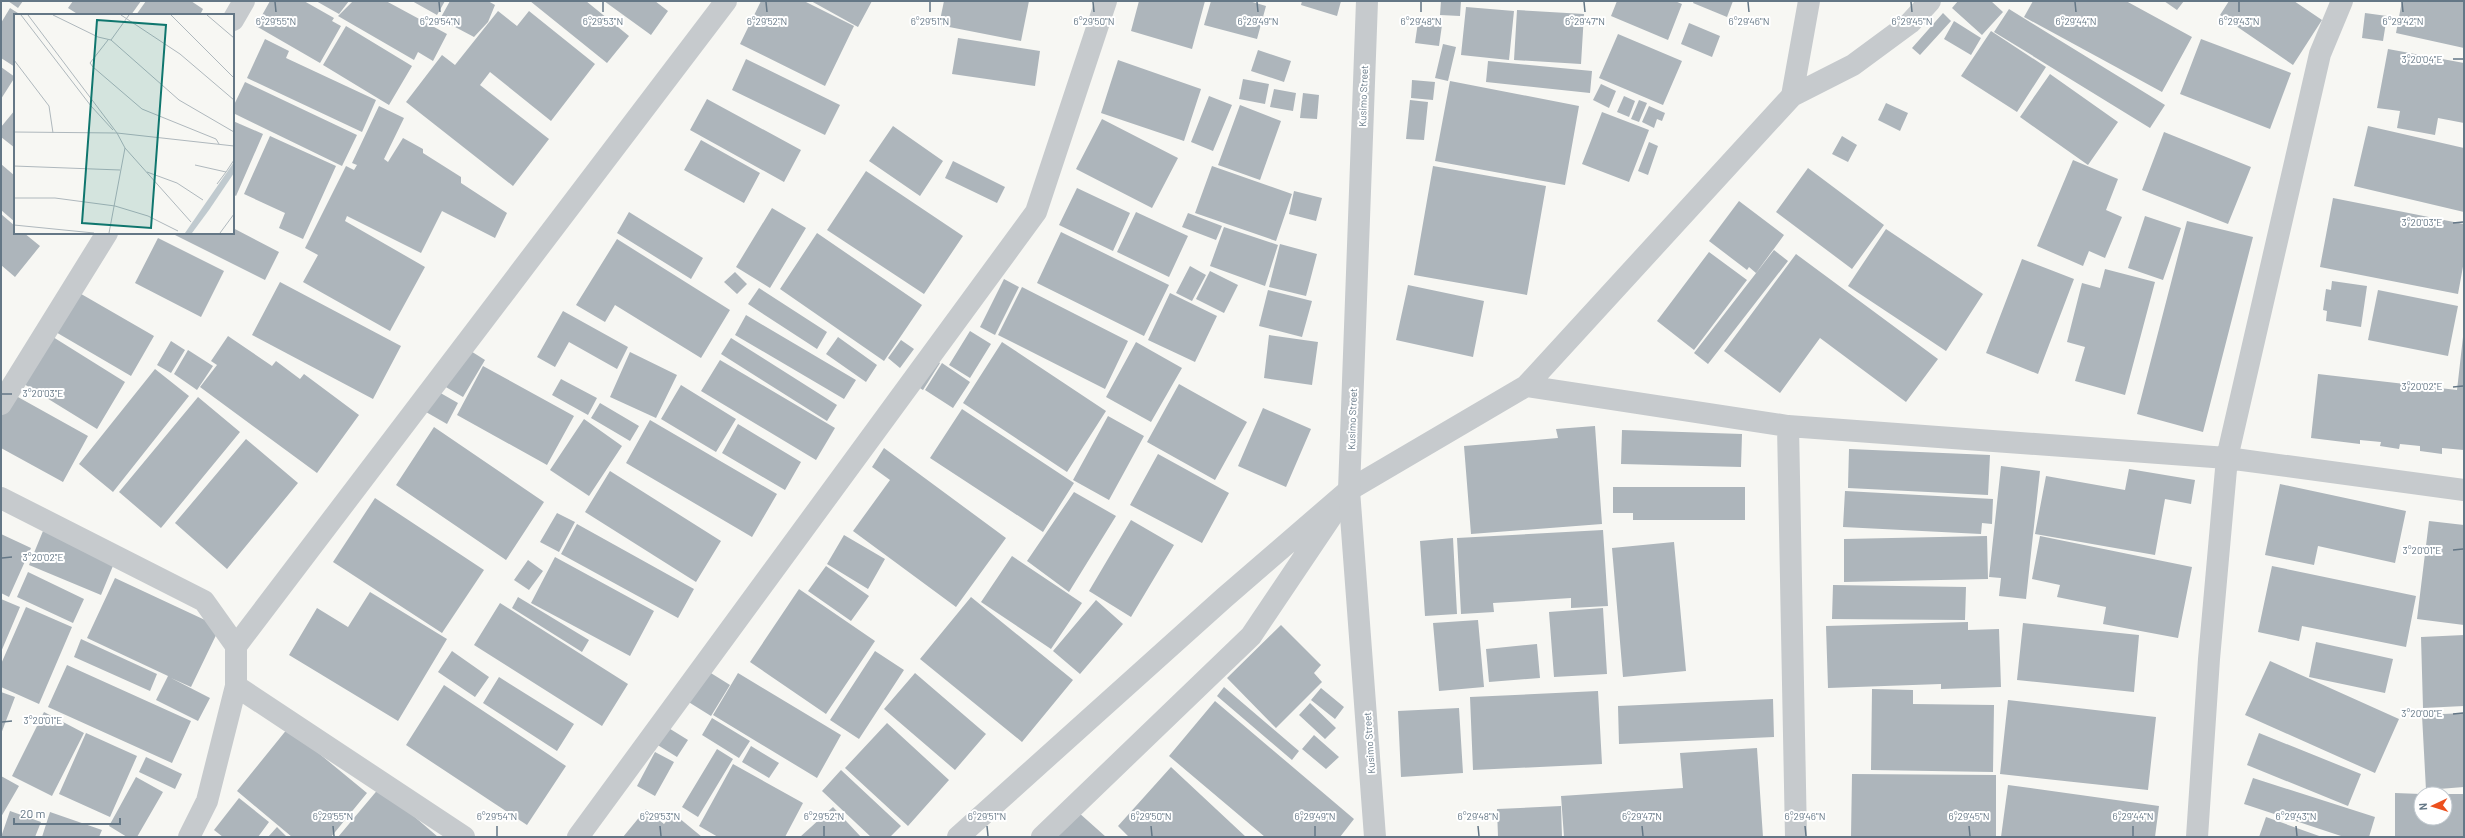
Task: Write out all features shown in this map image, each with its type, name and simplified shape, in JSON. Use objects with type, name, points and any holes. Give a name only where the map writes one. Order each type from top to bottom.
[{"type":"street","points":[[234,18],[244,1]]},
{"type":"street","points":[[236,646],[726,1]]},
{"type":"street","points":[[578,837],[1036,212],[1106,1]]},
{"type":"street","name":"Kusimo Street","points":[[1367,1],[1349,490],[1375,837]]},
{"type":"street","points":[[1792,96],[1809,1]]},
{"type":"street","points":[[958,837],[1224,598],[1349,490],[1526,386],[1792,96],[1853,65],[1910,23],[1930,1]]},
{"type":"street","points":[[2197,837],[2209,659],[2227,458],[2320,54],[2342,1]]},
{"type":"street","points":[[1,404],[106,234]]},
{"type":"street","points":[[1526,386],[1788,426],[2227,458],[2464,490]]},
{"type":"street","points":[[1788,426],[1796,837]]},
{"type":"street","points":[[1042,837],[1251,636],[1349,490]]},
{"type":"street","points":[[1,498],[204,601],[236,646],[236,686],[207,801],[189,837]]},
{"type":"street","points":[[236,686],[464,837]]},
{"type":"building","points":[[8,1],[23,1],[18,8]]},
{"type":"building","points":[[73,1],[141,1],[132,14],[77,14],[68,8]]},
{"type":"building","points":[[146,1],[191,1],[203,9],[200,14],[137,14]]},
{"type":"building","points":[[270,1],[304,1],[334,18],[332,21],[341,26],[320,63],[256,26]]},
{"type":"building","points":[[316,1],[349,1],[339,14]]},
{"type":"building","points":[[353,1],[386,1],[447,34],[433,61],[418,52],[414,60],[338,16]]},
{"type":"building","points":[[412,1],[445,1],[437,15]]},
{"type":"building","points":[[450,1],[488,1],[495,5],[488,22],[474,37],[440,19]]},
{"type":"building","points":[[530,1],[586,1],[629,36],[607,63]]},
{"type":"building","points":[[604,1],[655,1],[668,11],[651,35]]},
{"type":"building","points":[[761,1],[804,1],[854,26],[825,86],[740,44]]},
{"type":"building","points":[[811,1],[872,1],[858,27]]},
{"type":"building","points":[[944,1],[1029,1],[1021,41],[939,25]]},
{"type":"building","points":[[1139,1],[1205,1],[1192,49],[1131,31]]},
{"type":"building","points":[[1211,1],[1249,1],[1266,6],[1257,39],[1204,25]]},
{"type":"building","points":[[1302,1],[1341,1],[1337,16],[1301,5]]},
{"type":"building","points":[[1441,1],[1461,1],[1460,16],[1440,15]]},
{"type":"building","points":[[1617,1],[1675,1],[1682,4],[1668,40],[1611,16]]},
{"type":"building","points":[[1694,1],[1733,1],[1727,17],[1693,3]]},
{"type":"building","points":[[1958,1],[1991,1],[2003,12],[1982,35],[1952,8]]},
{"type":"building","points":[[2033,1],[2126,1],[2192,37],[2162,92],[2024,17]]},
{"type":"building","points":[[2164,1],[2184,1],[2177,10]]},
{"type":"building","points":[[2229,1],[2294,1],[2322,20],[2293,65],[2220,15]]},
{"type":"building","points":[[2402,1],[2464,1],[2464,48],[2396,33]]},
{"type":"building","points":[[1466,7],[1514,11],[1509,60],[1461,55]]},
{"type":"building","points":[[10,8],[19,14],[14,14],[14,66],[1,58],[1,23]]},
{"type":"building","points":[[2009,9],[2165,105],[2150,128],[1994,32]]},
{"type":"building","points":[[1517,10],[1584,14],[1581,64],[1514,60]]},
{"type":"building","points":[[498,11],[517,26],[529,11],[595,64],[551,121],[490,72],[480,85],[549,139],[513,186],[406,102],[442,55],[455,65]]},
{"type":"building","points":[[1943,13],[1951,21],[1920,55],[1912,48]]},
{"type":"building","points":[[2365,13],[2387,16],[2383,41],[2362,38]]},
{"type":"building","points":[[1954,21],[1981,38],[1971,55],[1944,39]]},
{"type":"building","points":[[1418,22],[1442,25],[1439,46],[1415,43]]},
{"type":"building","points":[[1689,23],[1720,36],[1712,57],[1681,44]]},
{"type":"building","points":[[346,26],[412,66],[389,105],[323,65]]},
{"type":"building","points":[[1991,31],[2046,67],[2017,112],[1961,76]]},
{"type":"building","points":[[1618,34],[1682,61],[1663,105],[1599,78]]},
{"type":"building","points":[[958,38],[1040,51],[1035,86],[952,74]]},
{"type":"building","points":[[265,39],[289,51],[286,58],[376,100],[362,132],[247,78]]},
{"type":"building","points":[[2201,39],[2291,73],[2270,129],[2180,94]]},
{"type":"building","points":[[1443,44],[1456,47],[1448,81],[1435,78]]},
{"type":"building","points":[[2388,49],[2464,63],[2464,123],[2438,118],[2435,135],[2397,128],[2400,111],[2377,108]]},
{"type":"building","points":[[1258,50],[1291,61],[1284,82],[1251,71]]},
{"type":"building","points":[[746,59],[840,105],[825,135],[732,90]]},
{"type":"building","points":[[1118,60],[1201,89],[1184,141],[1101,113]]},
{"type":"building","points":[[1488,61],[1592,71],[1590,93],[1486,82]]},
{"type":"building","points":[[1,67],[14,76],[14,79],[1,99]]},
{"type":"building","points":[[2050,74],[2118,122],[2088,165],[2020,117]]},
{"type":"building","points":[[1243,79],[1269,84],[1265,104],[1239,99]]},
{"type":"building","points":[[1412,80],[1435,82],[1433,100],[1411,98]]},
{"type":"building","points":[[1450,81],[1579,106],[1565,185],[1435,161]]},
{"type":"building","points":[[245,82],[357,135],[342,166],[234,113],[234,105]]},
{"type":"building","points":[[1601,84],[1616,91],[1609,108],[1593,100]]},
{"type":"building","points":[[1274,89],[1296,93],[1293,111],[1270,107]]},
{"type":"building","points":[[1303,93],[1319,95],[1317,119],[1300,118]]},
{"type":"building","points":[[1209,96],[1232,105],[1213,151],[1191,142]]},
{"type":"building","points":[[1624,96],[1635,101],[1629,117],[1617,112]]},
{"type":"building","points":[[707,99],[801,150],[784,182],[690,130]]},
{"type":"building","points":[[1410,100],[1428,102],[1424,140],[1406,139]]},
{"type":"building","points":[[1639,100],[1647,103],[1639,122],[1631,119]]},
{"type":"building","points":[[1886,103],[1908,113],[1900,131],[1878,120]]},
{"type":"building","points":[[1240,105],[1281,121],[1260,180],[1218,165]]},
{"type":"building","points":[[379,106],[404,118],[384,159],[388,162],[403,138],[423,149],[423,153],[461,177],[461,183],[507,213],[495,238],[442,211],[421,253],[347,216],[345,221],[425,267],[390,331],[303,282],[318,255],[305,248],[346,166],[354,170],[357,165],[352,163]]},
{"type":"building","points":[[1649,106],[1665,113],[1662,121],[1657,119],[1654,128],[1642,122]]},
{"type":"building","points":[[14,111],[14,147],[1,137],[1,127]]},
{"type":"building","points":[[1602,112],[1649,130],[1629,182],[1582,164]]},
{"type":"building","points":[[1102,119],[1178,158],[1152,208],[1076,169]]},
{"type":"building","points":[[234,121],[263,134],[236,196],[234,195]]},
{"type":"building","points":[[893,126],[943,161],[920,196],[869,161]]},
{"type":"building","points":[[2368,126],[2464,148],[2464,212],[2354,186]]},
{"type":"building","points":[[2164,132],[2251,167],[2228,224],[2142,190]]},
{"type":"building","points":[[270,136],[336,166],[303,239],[279,228],[285,213],[244,194]]},
{"type":"building","points":[[1842,136],[1857,145],[1848,162],[1832,154]]},
{"type":"building","points":[[701,140],[760,173],[744,203],[684,170]]},
{"type":"building","points":[[1649,142],[1658,146],[1648,175],[1638,171]]},
{"type":"building","points":[[2073,160],[2118,179],[2106,210],[2122,217],[2105,258],[2089,251],[2083,266],[2037,246]]},
{"type":"building","points":[[953,161],[1005,187],[997,203],[945,178]]},
{"type":"building","points":[[1,164],[14,175],[14,221],[1,210]]},
{"type":"building","points":[[1212,166],[1292,194],[1276,241],[1195,213]]},
{"type":"building","points":[[1433,166],[1546,186],[1527,295],[1414,275]]},
{"type":"building","points":[[1808,168],[1884,225],[1852,269],[1776,212]]},
{"type":"building","points":[[866,171],[963,236],[924,294],[827,230]]},
{"type":"building","points":[[1077,188],[1130,213],[1113,251],[1059,225]]},
{"type":"building","points":[[1294,191],[1322,198],[1316,221],[1289,214]]},
{"type":"building","points":[[2333,198],[2464,224],[2464,261],[2458,294],[2320,267]]},
{"type":"building","points":[[1739,201],[1784,235],[1756,273],[1749,267],[1747,270],[1709,241]]},
{"type":"building","points":[[772,208],[806,228],[770,288],[736,267]]},
{"type":"building","points":[[629,212],[703,258],[691,279],[617,233]]},
{"type":"building","points":[[1136,212],[1188,236],[1169,277],[1117,252]]},
{"type":"building","points":[[1188,213],[1222,226],[1216,240],[1182,227]]},
{"type":"building","points":[[1,214],[14,225],[14,234],[25,234],[40,246],[15,277],[1,265]]},
{"type":"building","points":[[2145,216],[2181,228],[2163,280],[2128,268]]},
{"type":"building","points":[[2187,221],[2253,237],[2203,432],[2137,414]]},
{"type":"building","points":[[1224,227],[1278,245],[1265,286],[1210,266]]},
{"type":"building","points":[[234,229],[279,252],[265,280],[173,234],[234,234]]},
{"type":"building","points":[[1886,229],[1983,294],[1946,351],[1848,286]]},
{"type":"building","points":[[1061,232],[1169,285],[1144,336],[1037,283]]},
{"type":"building","points":[[817,233],[922,305],[884,361],[780,289]]},
{"type":"building","points":[[158,238],[224,271],[201,317],[135,283]]},
{"type":"building","points":[[617,239],[730,310],[701,358],[615,305],[605,322],[576,305]]},
{"type":"building","points":[[1280,244],[1317,254],[1306,296],[1269,287]]},
{"type":"building","points":[[1774,250],[1788,261],[1708,364],[1694,353]]},
{"type":"building","points":[[1709,252],[1747,280],[1694,350],[1657,321]]},
{"type":"building","points":[[1796,254],[1938,359],[1906,402],[1820,338],[1780,393],[1724,351]]},
{"type":"building","points":[[2022,259],[2074,279],[2038,374],[1986,353]]},
{"type":"building","points":[[1190,266],[1206,275],[1192,301],[1176,293]]},
{"type":"building","points":[[2105,269],[2155,282],[2125,395],[2075,381],[2085,347],[2067,342],[2082,283],[2100,288]]},
{"type":"building","points":[[1210,271],[1238,285],[1224,313],[1196,299]]},
{"type":"building","points":[[735,272],[747,284],[737,294],[724,282]]},
{"type":"building","points":[[1004,279],[1019,287],[995,335],[980,327]]},
{"type":"building","points":[[2332,281],[2367,286],[2361,327],[2326,321],[2327,311],[2323,310],[2326,289],[2331,290]]},
{"type":"building","points":[[280,282],[401,346],[373,399],[252,335]]},
{"type":"building","points":[[1408,285],[1484,301],[1473,357],[1396,340]]},
{"type":"building","points":[[1022,287],[1128,341],[1105,389],[998,335]]},
{"type":"building","points":[[759,288],[827,332],[817,349],[748,304]]},
{"type":"building","points":[[1268,290],[1312,301],[1302,337],[1259,326]]},
{"type":"building","points":[[2378,290],[2458,306],[2448,356],[2368,340]]},
{"type":"building","points":[[76,291],[154,336],[131,376],[54,331]]},
{"type":"building","points":[[1170,293],[1217,316],[1195,362],[1148,340]]},
{"type":"building","points":[[563,311],[628,347],[617,369],[569,342],[555,367],[537,357]]},
{"type":"building","points":[[746,315],[856,380],[844,399],[735,335]]},
{"type":"building","points":[[970,331],[991,344],[970,378],[949,365]]},
{"type":"building","points":[[1269,335],[1318,342],[1312,385],[1264,378]]},
{"type":"building","points":[[228,336],[272,366],[276,361],[300,379],[304,374],[359,415],[317,473],[200,387],[217,365],[211,361]]},
{"type":"building","points":[[53,337],[125,382],[97,429],[24,384]]},
{"type":"building","points":[[838,337],[877,365],[866,382],[826,354]]},
{"type":"building","points":[[2463,337],[2464,450],[2442,448],[2442,454],[2420,451],[2420,446],[2400,444],[2399,449],[2380,446],[2381,442],[2360,440],[2360,444],[2311,438],[2318,374],[2457,390]]},
{"type":"building","points":[[731,338],[837,405],[827,421],[721,354]]},
{"type":"building","points":[[901,340],[914,349],[900,368],[888,358]]},
{"type":"building","points":[[171,341],[185,350],[171,373],[157,365]]},
{"type":"building","points":[[1002,342],[1106,411],[1067,472],[963,403]]},
{"type":"building","points":[[1136,342],[1182,368],[1151,422],[1106,397]]},
{"type":"building","points":[[466,348],[485,360],[463,397],[444,386]]},
{"type":"building","points":[[188,350],[213,366],[197,390],[174,374]]},
{"type":"building","points":[[630,352],[677,375],[656,418],[610,397]]},
{"type":"building","points":[[930,357],[940,363],[923,390],[913,384]]},
{"type":"building","points":[[720,360],[835,428],[816,460],[701,391]]},
{"type":"building","points":[[942,363],[970,382],[953,408],[925,390]]},
{"type":"building","points":[[483,366],[574,416],[547,465],[457,415]]},
{"type":"building","points":[[155,369],[189,396],[113,492],[79,464]]},
{"type":"building","points":[[561,379],[597,398],[588,415],[552,395]]},
{"type":"building","points":[[1179,384],[1247,422],[1215,480],[1147,442]]},
{"type":"building","points":[[681,385],[736,419],[716,452],[661,419]]},
{"type":"building","points":[[437,391],[458,403],[447,424],[426,412]]},
{"type":"building","points":[[9,392],[88,436],[63,482],[1,448],[1,407]]},
{"type":"building","points":[[198,397],[240,432],[161,528],[119,492]]},
{"type":"building","points":[[600,403],[639,426],[630,441],[591,418]]},
{"type":"building","points":[[1263,408],[1311,429],[1286,487],[1238,466]]},
{"type":"building","points":[[962,409],[1074,483],[1043,532],[930,458]]},
{"type":"building","points":[[1108,416],[1144,436],[1109,500],[1073,480]]},
{"type":"building","points":[[584,419],[622,446],[589,496],[550,470]]},
{"type":"building","points":[[650,420],[777,494],[752,537],[626,463]]},
{"type":"building","points":[[738,424],[801,462],[785,490],[722,453]]},
{"type":"building","points":[[1595,426],[1602,524],[1471,534],[1464,446],[1558,438],[1556,429]]},
{"type":"building","points":[[434,427],[544,502],[506,560],[396,485]]},
{"type":"building","points":[[1622,430],[1742,434],[1741,467],[1621,464]]},
{"type":"building","points":[[246,439],[298,483],[227,569],[175,523]]},
{"type":"building","points":[[884,448],[1006,538],[956,607],[853,531],[890,480],[872,467]]},
{"type":"building","points":[[1849,449],[1990,455],[1988,495],[1848,488]]},
{"type":"building","points":[[1158,454],[1229,493],[1202,543],[1130,505]]},
{"type":"building","points":[[2001,466],[2040,471],[2026,599],[1999,596],[2001,578],[1989,577]]},
{"type":"building","points":[[2129,469],[2195,480],[2191,504],[2165,499],[2155,555],[2035,534],[2046,476],[2125,490]]},
{"type":"building","points":[[610,471],[721,541],[696,582],[585,512]]},
{"type":"building","points":[[2280,484],[2406,511],[2395,563],[2318,546],[2314,565],[2265,555]]},
{"type":"building","points":[[1613,487],[1745,487],[1745,520],[1633,520],[1633,513],[1613,513]]},
{"type":"building","points":[[1845,491],[1993,499],[1992,524],[1982,523],[1981,534],[1843,527]]},
{"type":"building","points":[[1074,492],[1116,516],[1069,592],[1027,561]]},
{"type":"building","points":[[375,498],[484,570],[442,633],[333,562]]},
{"type":"building","points":[[557,513],[575,522],[559,552],[540,542]]},
{"type":"building","points":[[1131,520],[1174,545],[1131,617],[1089,591]]},
{"type":"building","points":[[2429,521],[2464,525],[2464,625],[2417,619]]},
{"type":"building","points":[[577,524],[694,589],[678,618],[561,554]]},
{"type":"building","points":[[1603,530],[1608,606],[1571,608],[1571,598],[1493,603],[1494,612],[1461,614],[1457,538]]},
{"type":"building","points":[[43,531],[115,561],[101,595],[29,565]]},
{"type":"building","points":[[1,534],[31,548],[9,597],[1,593]]},
{"type":"building","points":[[844,535],[885,559],[868,589],[827,564]]},
{"type":"building","points":[[1987,536],[1988,579],[1844,582],[1844,539]]},
{"type":"building","points":[[2040,536],[2192,567],[2178,638],[2103,624],[2106,607],[2057,597],[2060,585],[2032,579]]},
{"type":"building","points":[[1453,538],[1457,614],[1425,616],[1420,541]]},
{"type":"building","points":[[1674,542],[1686,671],[1623,677],[1612,548]]},
{"type":"building","points":[[1012,556],[1082,603],[1051,649],[981,602]]},
{"type":"building","points":[[555,557],[654,611],[630,656],[531,603]]},
{"type":"building","points":[[528,560],[543,571],[529,590],[514,580]]},
{"type":"building","points":[[826,566],[869,596],[851,621],[808,591]]},
{"type":"building","points":[[2272,566],[2416,596],[2406,647],[2302,626],[2299,641],[2258,632]]},
{"type":"building","points":[[28,572],[84,599],[73,623],[17,597]]},
{"type":"building","points":[[115,578],[220,627],[191,687],[171,678],[210,698],[198,721],[156,700],[168,676],[87,638]]},
{"type":"building","points":[[1833,585],[1966,587],[1965,620],[1832,619]]},
{"type":"building","points":[[799,589],[875,641],[826,714],[750,662]]},
{"type":"building","points":[[370,592],[447,639],[398,721],[289,655],[317,608],[348,627]]},
{"type":"building","points":[[518,597],[589,640],[582,652],[512,608]]},
{"type":"building","points":[[971,597],[1073,680],[1022,742],[920,659]]},
{"type":"building","points":[[1,599],[20,607],[1,652]]},
{"type":"building","points":[[1096,600],[1123,624],[1080,674],[1053,651]]},
{"type":"building","points":[[500,603],[628,684],[602,726],[474,645]]},
{"type":"building","points":[[26,607],[72,627],[39,704],[1,687],[1,664]]},
{"type":"building","points":[[1603,608],[1607,674],[1554,677],[1549,612]]},
{"type":"building","points":[[1478,620],[1484,687],[1439,691],[1433,623]]},
{"type":"building","points":[[1968,622],[1968,630],[1999,629],[2001,687],[1941,689],[1941,684],[1828,688],[1826,626]]},
{"type":"building","points":[[2023,623],[2139,635],[2134,692],[2017,680]]},
{"type":"building","points":[[1281,625],[1321,665],[1314,673],[1322,682],[1276,728],[1227,678]]},
{"type":"building","points":[[2464,635],[2464,706],[2423,708],[2421,637]]},
{"type":"building","points":[[81,639],[157,674],[150,691],[74,657]]},
{"type":"building","points":[[2316,642],[2393,659],[2385,693],[2309,677]]},
{"type":"building","points":[[1537,644],[1540,678],[1489,682],[1486,649]]},
{"type":"building","points":[[452,651],[489,677],[475,697],[438,672]]},
{"type":"building","points":[[875,651],[904,670],[859,739],[830,720]]},
{"type":"building","points":[[2270,661],[2399,719],[2375,773],[2245,715]]},
{"type":"building","points":[[67,665],[191,721],[172,763],[48,707]]},
{"type":"building","points":[[706,670],[730,685],[711,716],[687,701]]},
{"type":"building","points":[[738,673],[841,735],[817,778],[713,715]]},
{"type":"building","points":[[915,673],[986,734],[955,770],[884,709]]},
{"type":"building","points":[[499,677],[574,724],[557,751],[483,703]]},
{"type":"building","points":[[444,685],[566,766],[527,825],[406,745]]},
{"type":"building","points":[[1224,687],[1299,751],[1292,760],[1217,696]]},
{"type":"building","points":[[1321,688],[1344,707],[1335,719],[1311,700]]},
{"type":"building","points":[[1872,689],[1913,690],[1913,704],[1994,705],[1993,772],[1871,770]]},
{"type":"building","points":[[1598,691],[1602,764],[1473,770],[1470,697]]},
{"type":"building","points":[[1,692],[15,697],[1,734]]},
{"type":"building","points":[[1773,699],[1774,737],[1619,744],[1618,706]]},
{"type":"building","points":[[2008,700],[2156,717],[2148,790],[2000,774]]},
{"type":"building","points":[[1215,701],[1354,819],[1340,837],[1265,837],[1169,756]]},
{"type":"building","points":[[1310,703],[1336,728],[1325,739],[1299,715]]},
{"type":"building","points":[[1459,708],[1463,773],[1401,777],[1398,711]]},
{"type":"building","points":[[44,712],[84,733],[52,796],[12,776]]},
{"type":"building","points":[[2464,713],[2464,787],[2426,786],[2422,715]]},
{"type":"building","points":[[712,718],[750,741],[739,758],[702,735]]},
{"type":"building","points":[[887,723],[949,780],[908,826],[845,768]]},
{"type":"building","points":[[667,727],[688,740],[677,757],[656,744]]},
{"type":"building","points":[[288,728],[367,793],[331,837],[292,837],[237,791]]},
{"type":"building","points":[[86,733],[137,756],[110,817],[59,794]]},
{"type":"building","points":[[2259,733],[2361,774],[2348,806],[2247,765]]},
{"type":"building","points":[[1314,735],[1339,757],[1326,769],[1302,749]]},
{"type":"building","points":[[751,746],[779,763],[769,778],[742,762]]},
{"type":"building","points":[[1757,748],[1763,837],[1564,837],[1561,796],[1683,788],[1680,753]]},
{"type":"building","points":[[717,749],[733,759],[698,817],[682,807]]},
{"type":"building","points":[[655,752],[674,762],[655,796],[637,786]]},
{"type":"building","points":[[146,757],[182,774],[175,789],[139,772]]},
{"type":"building","points":[[733,764],[803,803],[785,837],[718,837],[699,826]]},
{"type":"building","points":[[1171,767],[1246,837],[1129,837],[1118,826]]},
{"type":"building","points":[[841,770],[901,826],[890,837],[871,837],[822,791]]},
{"type":"building","points":[[1852,774],[1996,775],[1996,837],[1851,837]]},
{"type":"building","points":[[1,776],[19,786],[1,817]]},
{"type":"building","points":[[136,777],[163,792],[137,837],[127,837],[109,826]]},
{"type":"building","points":[[2253,778],[2375,817],[2369,837],[2344,837],[2244,804]]},
{"type":"building","points":[[2008,785],[2159,806],[2155,837],[2001,837]]},
{"type":"building","points":[[380,787],[438,837],[338,837]]},
{"type":"building","points":[[2395,793],[2413,794],[2413,826],[2453,826],[2453,794],[2464,794],[2464,837],[2395,837]]},
{"type":"building","points":[[239,798],[269,822],[258,837],[223,837],[214,830]]},
{"type":"building","points":[[1561,806],[1562,837],[1498,837],[1497,809]]},
{"type":"building","points":[[833,807],[861,837],[800,837]]},
{"type":"building","points":[[646,809],[664,824],[673,813],[702,837],[623,837]]},
{"type":"building","points":[[10,811],[41,822],[35,837],[1,837]]},
{"type":"building","points":[[50,812],[102,830],[99,837],[42,837]]},
{"type":"building","points":[[1078,812],[1106,837],[1056,837]]},
{"type":"building","points":[[2266,817],[2322,837],[2259,837]]},
{"type":"building","points":[[277,827],[287,837],[268,837]]}]
